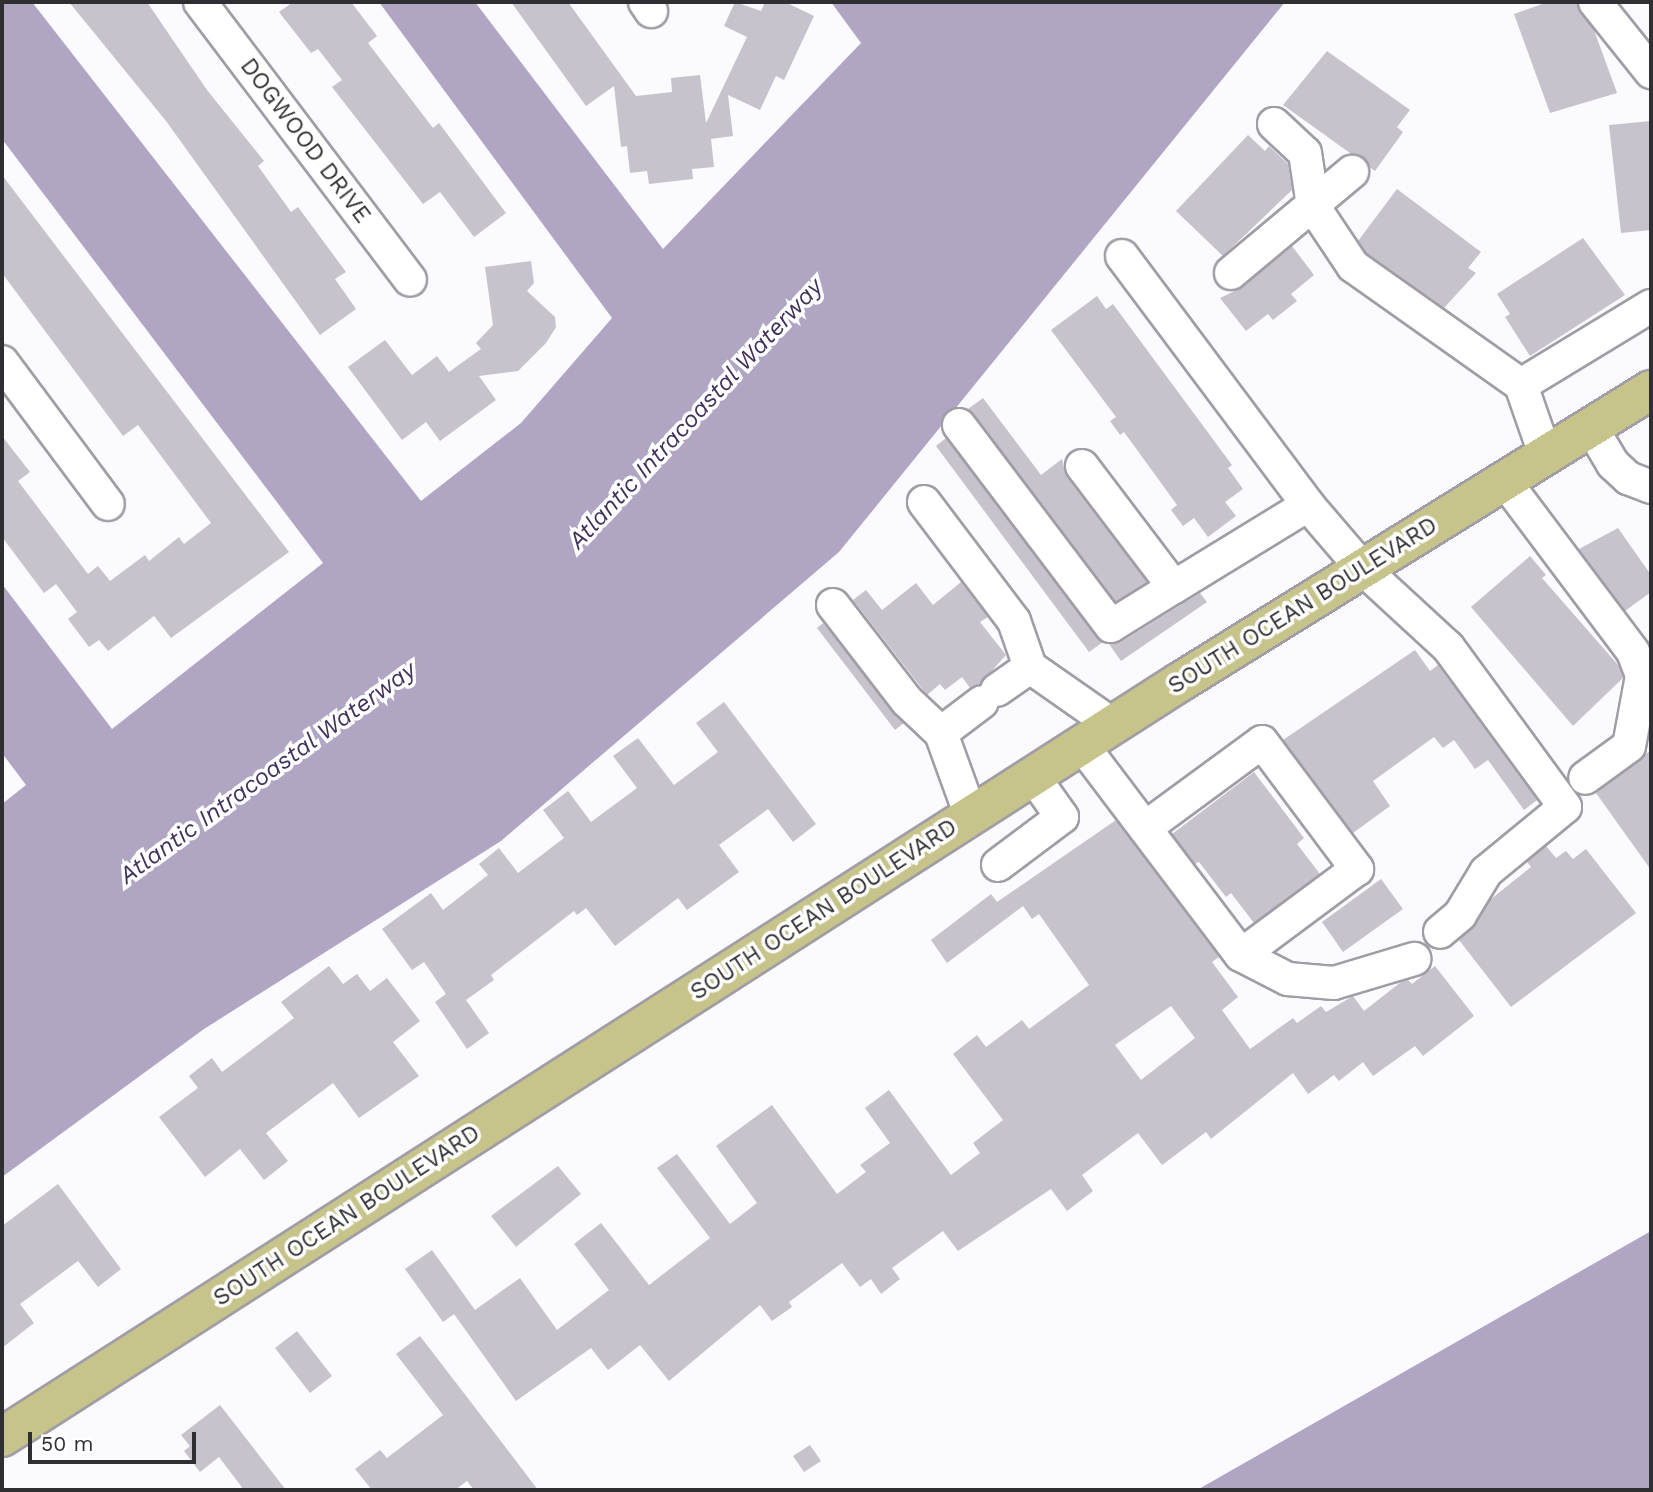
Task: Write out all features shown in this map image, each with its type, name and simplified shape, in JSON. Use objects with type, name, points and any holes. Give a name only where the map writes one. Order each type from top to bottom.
[{"type":"main road","name":"SOUTH OCEAN BOULEVARD","points":[[2,1437],[1097,735],[1651,390]]},
{"type":"street","name":"DOGWOOD DRIVE","points":[[200,2],[410,280]]},
{"type":"street","points":[[1595,2],[1651,72]]},
{"type":"street","points":[[1274,124],[1305,153],[1313,206],[1353,266],[1521,385],[1545,454]]},
{"type":"street","points":[[1231,273],[1352,172]]},
{"type":"street","points":[[1122,256],[1308,505],[1362,568],[1448,647],[1564,807],[1486,872],[1460,915],[1440,932]]},
{"type":"street","points":[[1521,385],[1651,306]]},
{"type":"street","points":[[2,362],[108,504]]},
{"type":"street","points":[[959,425],[1111,626],[1308,505]]},
{"type":"street","points":[[1591,427],[1613,464],[1628,478],[1651,487]]},
{"type":"street","points":[[1082,466],[1174,587]]},
{"type":"street","points":[[1504,480],[1642,645],[1643,676],[1629,746],[1585,778]]},
{"type":"street","points":[[924,502],[1014,621],[1030,667],[1097,735],[1145,828],[1241,955],[1288,979],[1334,983],[1414,959]]},
{"type":"street","points":[[833,605],[907,701],[941,733],[971,816]]},
{"type":"street","points":[[941,733],[1030,667]]},
{"type":"street","points":[[1145,828],[1262,742],[1357,869],[1241,955]]},
{"type":"street","points":[[998,865],[1062,817],[1033,776]]},
{"type":"water","name":"Atlantic Intracoastal Waterway","points":[[2,2],[32,2],[421,501],[521,423],[612,318],[379,2],[475,2],[663,249],[861,43],[831,2],[1285,2],[839,552],[501,841],[204,1029],[2,1177],[2,804],[26,785],[2,753],[2,584],[112,729],[323,563],[2,139]]},
{"type":"water","points":[[1651,1231],[1651,1490],[1197,1490]]},
{"type":"building","points":[[69,2],[147,2],[207,90],[264,161],[258,166],[291,212],[298,207],[346,272],[335,279],[356,309],[320,335],[166,121]]},
{"type":"building","points":[[293,2],[351,2],[377,36],[368,43],[433,128],[439,123],[506,213],[474,237],[440,192],[423,204],[332,87],[342,80],[318,49],[311,53],[279,12]]},
{"type":"building","points":[[511,2],[568,2],[636,96],[672,92],[671,78],[700,75],[706,123],[747,37],[724,26],[735,2],[761,11],[765,2],[785,2],[814,16],[784,80],[776,76],[760,110],[728,95],[733,136],[711,139],[714,167],[692,169],[693,179],[649,184],[647,171],[630,173],[627,146],[621,147],[614,86],[586,106]]},
{"type":"building","points":[[1548,2],[1577,2],[1594,30],[1617,93],[1550,113],[1514,14]]},
{"type":"building","points":[[1327,51],[1410,110],[1397,127],[1403,132],[1375,171],[1283,105]]},
{"type":"building","points":[[1651,121],[1651,230],[1621,233],[1609,125]]},
{"type":"building","points":[[1248,135],[1265,151],[1269,146],[1288,164],[1292,190],[1223,256],[1176,211]]},
{"type":"building","points":[[2,175],[289,552],[171,638],[154,616],[108,651],[99,640],[89,647],[68,619],[77,612],[56,584],[44,593],[2,537],[2,436],[30,472],[18,481],[88,574],[98,566],[110,581],[145,555],[149,561],[179,537],[184,544],[211,523],[138,425],[123,436],[2,273]]},
{"type":"building","points":[[1397,189],[1481,252],[1468,268],[1476,273],[1444,308],[1366,253],[1358,241]]},
{"type":"building","points":[[1583,238],[1625,295],[1530,356],[1505,317],[1510,314],[1497,294]]},
{"type":"building","points":[[1292,246],[1314,275],[1291,294],[1297,301],[1273,320],[1268,314],[1246,331],[1220,298],[1243,287]]},
{"type":"building","points":[[531,261],[534,283],[527,291],[555,317],[556,327],[546,343],[518,371],[479,376],[496,400],[440,441],[426,422],[402,440],[348,367],[385,340],[412,375],[437,356],[449,372],[481,349],[476,343],[493,325],[485,267]]},
{"type":"building","points":[[1097,296],[1106,309],[1113,304],[1232,465],[1228,468],[1243,489],[1225,502],[1236,516],[1208,537],[1194,518],[1183,526],[1171,510],[1177,505],[1124,432],[1120,435],[1110,421],[1116,417],[1051,330]]},
{"type":"building","points":[[983,398],[1041,475],[1062,459],[1067,477],[1147,582],[1116,602],[968,409]]},
{"type":"building","points":[[946,438],[1103,642],[1089,652],[936,446]]},
{"type":"building","points":[[1618,528],[1651,575],[1651,592],[1625,611],[1579,549]]},
{"type":"building","points":[[1530,556],[1546,575],[1542,578],[1619,666],[1623,678],[1573,726],[1471,607]]},
{"type":"building","points":[[961,582],[988,617],[980,622],[1006,655],[980,684],[970,688],[962,677],[945,690],[940,684],[927,695],[853,600],[866,590],[882,610],[916,583],[933,605]]},
{"type":"building","points":[[1200,593],[1207,602],[1121,661],[1109,644],[1121,642]]},
{"type":"building","points":[[823,623],[904,723],[895,730],[817,628]]},
{"type":"building","points":[[1415,650],[1430,671],[1438,665],[1537,800],[1524,810],[1488,760],[1475,769],[1454,740],[1443,748],[1434,737],[1373,781],[1390,806],[1353,833],[1283,740]]},
{"type":"building","points":[[724,702],[816,824],[793,842],[768,809],[719,845],[739,872],[687,910],[678,898],[615,946],[586,908],[577,915],[574,911],[491,975],[494,980],[466,1000],[489,1033],[467,1049],[435,1002],[446,994],[424,962],[412,970],[382,929],[431,893],[443,910],[488,875],[479,864],[499,848],[518,873],[564,838],[543,810],[568,791],[591,822],[637,788],[613,756],[638,738],[674,785],[718,752],[696,723]]},
{"type":"building","points":[[1651,750],[1651,870],[1596,793]]},
{"type":"building","points":[[1254,772],[1304,838],[1297,844],[1320,874],[1254,923],[1231,893],[1226,897],[1199,862],[1195,864],[1172,834]]},
{"type":"building","points":[[1116,820],[1219,957],[1212,962],[1238,997],[1222,1010],[1250,1049],[1293,1018],[1297,1023],[1321,1006],[1326,1012],[1353,996],[1364,1011],[1401,982],[1408,980],[1412,984],[1435,966],[1474,1016],[1423,1056],[1415,1046],[1373,1076],[1363,1062],[1339,1081],[1334,1075],[1308,1094],[1293,1073],[1211,1139],[1206,1132],[1162,1165],[1138,1133],[1082,1175],[1093,1191],[1067,1211],[1051,1189],[958,1251],[943,1231],[892,1268],[900,1279],[881,1294],[871,1279],[860,1287],[842,1263],[789,1302],[792,1307],[772,1321],[760,1305],[669,1381],[640,1345],[608,1370],[591,1348],[516,1401],[454,1314],[443,1322],[405,1269],[432,1250],[475,1310],[520,1278],[557,1330],[609,1290],[574,1244],[601,1223],[649,1285],[710,1238],[657,1168],[677,1154],[730,1224],[757,1203],[716,1146],[772,1105],[837,1194],[866,1172],[860,1165],[890,1143],[865,1108],[889,1090],[951,1175],[980,1153],[973,1143],[1003,1120],[953,1054],[977,1035],[986,1047],[1022,1020],[1029,1029],[1089,985],[1039,914],[1032,919],[1023,906],[947,963],[931,940],[991,894],[997,902]],"holes":[[[1171,1006],[1195,1038],[1141,1080],[1115,1045]]]},
{"type":"building","points":[[1546,846],[1556,858],[1566,851],[1573,859],[1586,849],[1636,913],[1511,1007],[1459,940],[1475,925],[1491,899],[1531,867],[1527,862]]},
{"type":"building","points":[[1381,879],[1403,909],[1343,952],[1322,922]]},
{"type":"building","points":[[329,966],[343,984],[357,974],[370,991],[387,978],[420,1021],[393,1042],[419,1076],[359,1118],[333,1083],[266,1133],[288,1161],[264,1180],[240,1149],[205,1177],[159,1117],[198,1088],[189,1076],[212,1058],[222,1072],[294,1018],[281,1002]]},
{"type":"building","points":[[558,1166],[581,1194],[516,1247],[491,1216]]},
{"type":"building","points":[[58,1184],[121,1269],[98,1287],[78,1261],[20,1304],[34,1323],[2,1348],[2,1226]]},
{"type":"building","points":[[297,1331],[332,1376],[310,1393],[275,1348]]},
{"type":"building","points":[[420,1336],[538,1490],[474,1490],[467,1481],[455,1490],[372,1490],[355,1469],[380,1450],[387,1458],[443,1415],[396,1354]]},
{"type":"building","points":[[220,1405],[286,1490],[244,1490],[219,1457],[200,1472],[184,1451],[190,1446],[181,1435]]},
{"type":"building","points":[[810,1445],[821,1461],[804,1472],[793,1456]]}]
